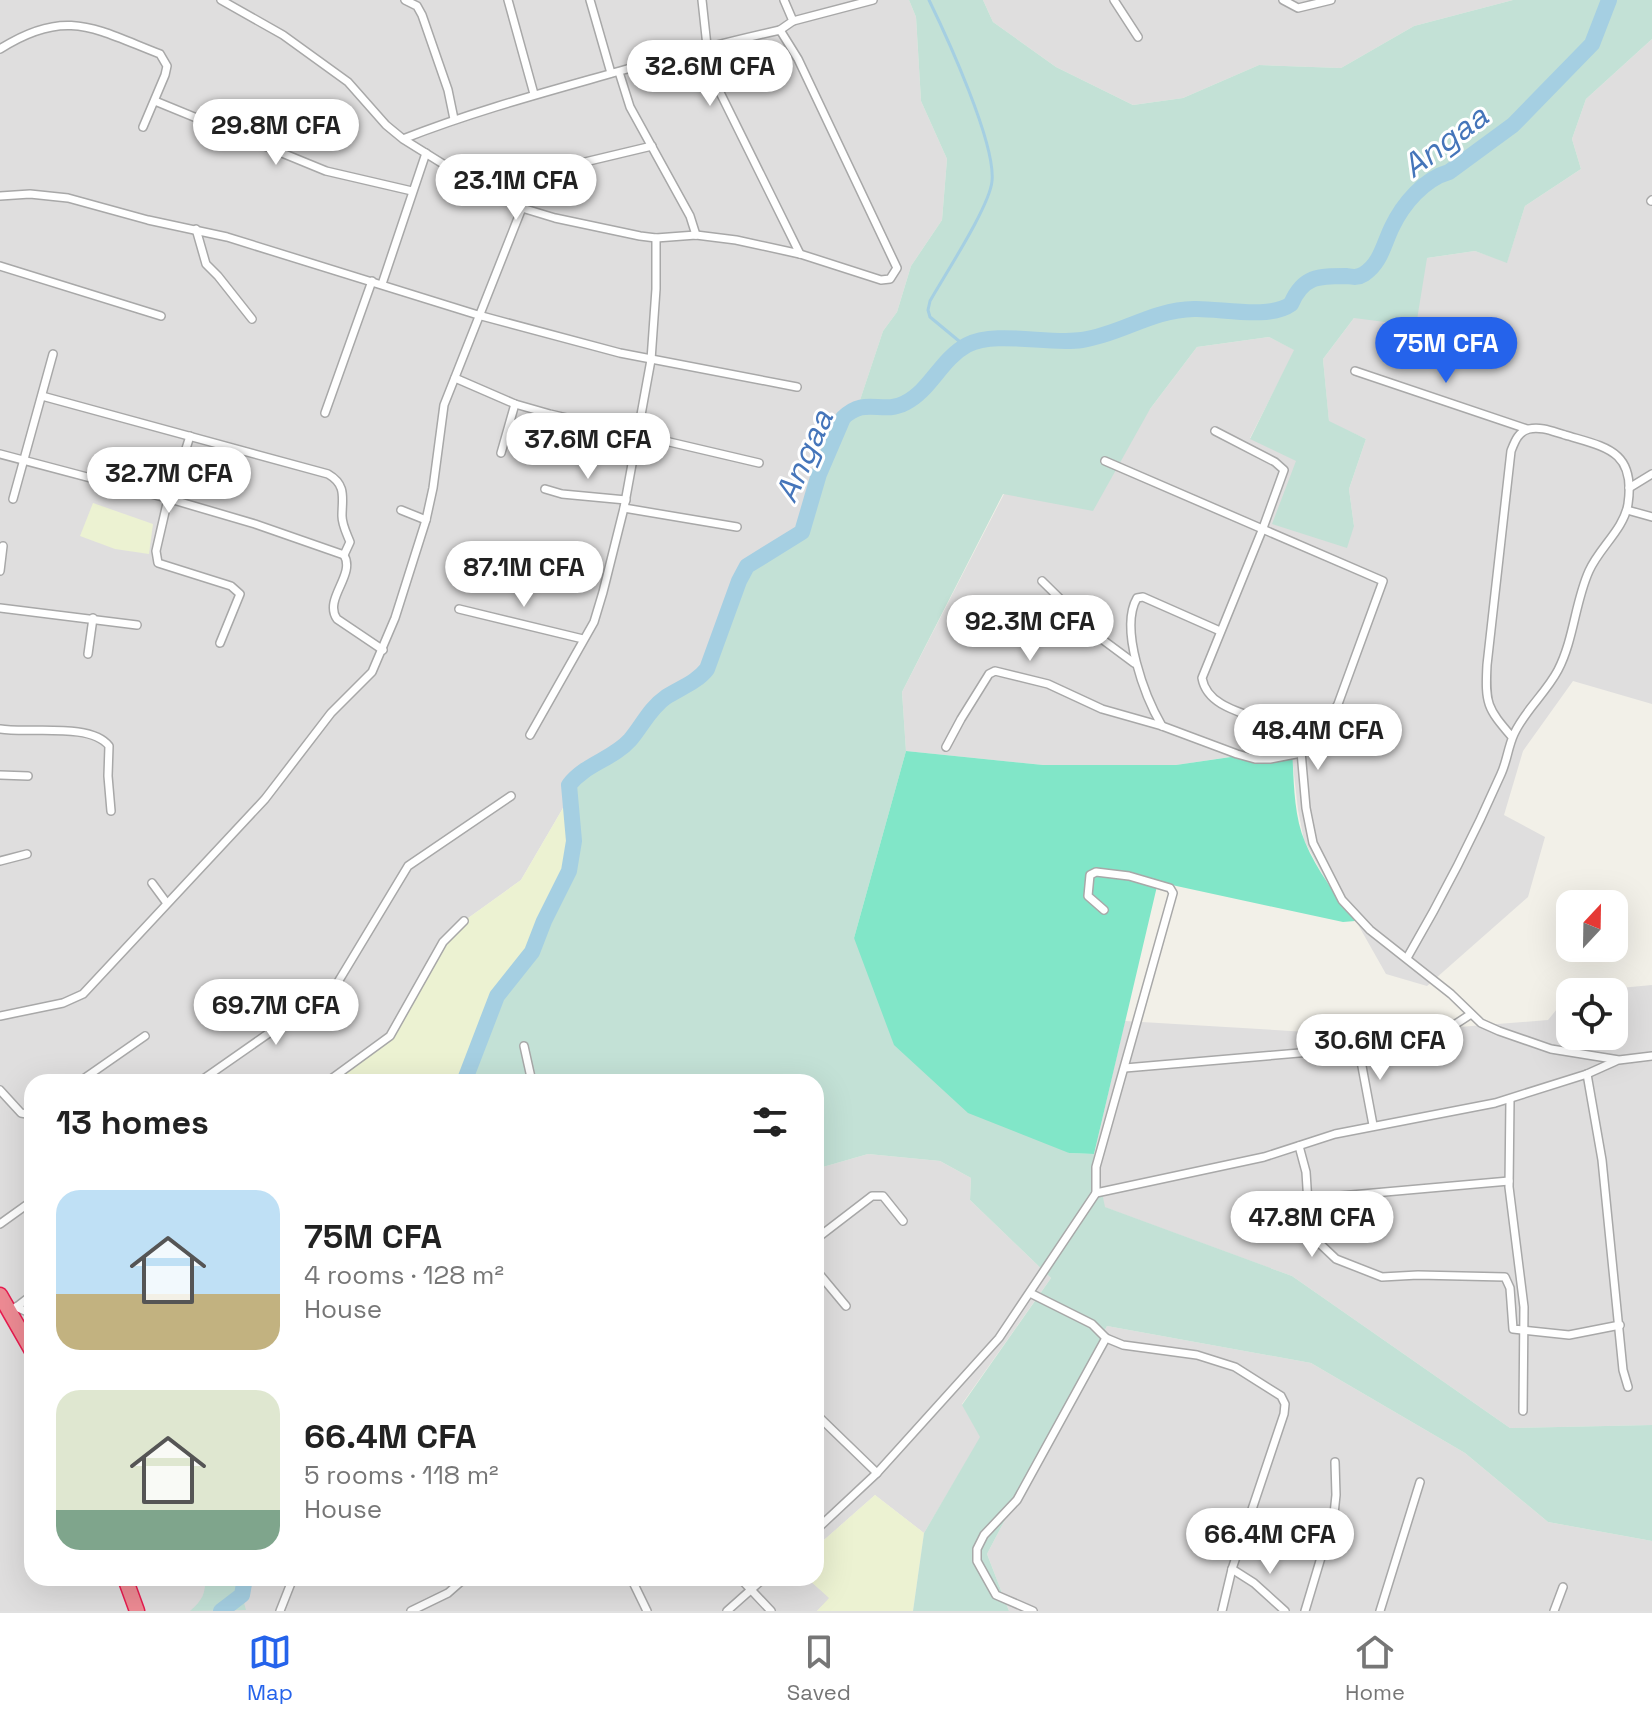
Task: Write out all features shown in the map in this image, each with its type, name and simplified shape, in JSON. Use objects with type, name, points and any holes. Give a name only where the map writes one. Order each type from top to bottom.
[{"type":"highway","points":[[0,1295],[13,1309],[24,1333]]},
{"type":"highway","points":[[128,1586],[137,1611]]},
{"type":"street","points":[[221,0],[283,35],[348,82],[386,125],[403,139],[480,187],[522,208],[555,218],[656,238],[696,235],[800,254],[890,279],[897,268],[798,59],[780,30]]},
{"type":"street","points":[[405,0],[417,6],[422,15],[448,90],[454,119]]},
{"type":"street","points":[[508,0],[534,94]]},
{"type":"street","points":[[590,0],[630,107],[690,216],[696,235]]},
{"type":"street","points":[[702,0],[707,46]]},
{"type":"street","points":[[784,0],[793,21]]},
{"type":"street","points":[[403,139],[534,94],[698,48],[780,30],[793,21],[873,0]]},
{"type":"street","points":[[1114,0],[1138,37]]},
{"type":"street","points":[[1283,0],[1298,8],[1331,0]]},
{"type":"street","points":[[0,49],[36,29],[78,24],[160,54],[167,66],[165,75],[143,127]]},
{"type":"street","points":[[698,48],[800,254]]},
{"type":"street","points":[[155,101],[326,171],[412,191]]},
{"type":"street","points":[[480,187],[652,146]]},
{"type":"street","points":[[382,284],[426,153]]},
{"type":"street","points":[[0,196],[30,194],[68,198],[148,220],[196,229],[478,315],[651,360],[797,387]]},
{"type":"street","points":[[0,1016],[78,998],[265,799],[331,713],[372,672],[383,650],[426,520],[444,405],[522,208]]},
{"type":"street","points":[[196,229],[206,264],[252,319]]},
{"type":"street","points":[[530,735],[598,612],[625,504],[651,360],[656,238]]},
{"type":"street","points":[[0,266],[161,316]]},
{"type":"street","points":[[325,413],[372,281]]},
{"type":"street","points":[[13,499],[53,354]]},
{"type":"street","points":[[1355,371],[1527,429],[1539,428],[1606,447],[1618,454],[1624,463],[1629,488],[1627,510],[1588,573],[1558,671],[1524,714],[1451,883],[1407,958]]},
{"type":"street","points":[[455,378],[515,404],[759,463]]},
{"type":"street","points":[[42,396],[336,479],[344,493],[342,516],[350,542],[344,555],[347,565],[333,614],[383,650]]},
{"type":"street","points":[[501,453],[515,404]]},
{"type":"street","points":[[1512,737],[1488,707],[1486,679],[1511,451],[1518,436],[1527,429]]},
{"type":"street","points":[[1215,431],[1282,466],[1283,475],[1202,678],[1207,695],[1300,740],[1306,808],[1313,843],[1342,900],[1370,930],[1451,994],[1481,1023],[1551,1049],[1619,1060],[1652,1056]]},
{"type":"street","points":[[190,436],[156,551],[158,563],[231,586],[240,594],[220,643]]},
{"type":"street","points":[[0,454],[255,524],[344,555]]},
{"type":"street","points":[[946,747],[989,674],[995,671],[1048,684],[1102,709],[1162,726],[1255,759],[1301,753],[1320,734],[1338,704],[1383,581],[1105,461]]},
{"type":"street","points":[[1629,488],[1652,474]]},
{"type":"street","points":[[545,489],[737,527]]},
{"type":"street","points":[[401,510],[426,520]]},
{"type":"street","points":[[1627,510],[1652,517]]},
{"type":"street","points":[[0,571],[3,546]]},
{"type":"street","points":[[1042,581],[1099,637],[1134,663]]},
{"type":"street","points":[[1162,726],[1134,663],[1132,610],[1137,598],[1143,597],[1220,631]]},
{"type":"street","points":[[0,608],[137,625]]},
{"type":"street","points":[[459,609],[583,639]]},
{"type":"street","points":[[88,654],[93,618]]},
{"type":"street","points":[[0,729],[63,730],[102,738],[109,746],[111,811]]},
{"type":"street","points":[[0,775],[28,776]]},
{"type":"street","points":[[210,1074],[335,987],[408,866],[511,796]]},
{"type":"street","points":[[0,861],[27,854]]},
{"type":"street","points":[[824,1523],[877,1473],[999,1338],[1096,1193],[1096,1167],[1172,890],[1129,876],[1096,872],[1090,875],[1088,896],[1104,910]]},
{"type":"street","points":[[152,883],[166,902]]},
{"type":"street","points":[[338,1074],[390,1036],[443,942],[464,921]]},
{"type":"street","points":[[1125,1068],[1358,1045],[1428,1042],[1471,1014]]},
{"type":"street","points":[[90,1074],[145,1036]]},
{"type":"street","points":[[1358,1045],[1373,1125]]},
{"type":"street","points":[[524,1046],[530,1074]]},
{"type":"street","points":[[1096,1193],[1264,1157],[1373,1125],[1510,1099],[1587,1074],[1619,1060]]},
{"type":"street","points":[[1587,1074],[1600,1141],[1623,1370],[1628,1387]]},
{"type":"street","points":[[0,1090],[24,1114]]},
{"type":"street","points":[[1510,1099],[1509,1181],[1525,1330],[1523,1411]]},
{"type":"street","points":[[1299,1146],[1306,1172],[1309,1219],[1317,1241],[1336,1259],[1382,1277],[1505,1277],[1510,1288],[1513,1329],[1569,1335],[1620,1325]]},
{"type":"street","points":[[1306,1199],[1509,1181]]},
{"type":"street","points":[[824,1233],[872,1196],[883,1196],[903,1221]]},
{"type":"street","points":[[0,1224],[24,1207]]},
{"type":"street","points":[[824,1280],[846,1306]]},
{"type":"street","points":[[1030,1293],[1092,1324],[1106,1338],[1123,1345],[1197,1355],[1235,1367],[1281,1396],[1285,1404],[1284,1414],[1232,1569],[1222,1611]]},
{"type":"street","points":[[13,1309],[24,1301]]},
{"type":"street","points":[[13,1309],[24,1312]]},
{"type":"street","points":[[1033,1611],[996,1595],[977,1561],[977,1549],[984,1535],[1017,1500],[1106,1338]]},
{"type":"street","points":[[824,1422],[877,1473]]},
{"type":"street","points":[[1305,1611],[1334,1514],[1335,1462]]},
{"type":"street","points":[[1380,1611],[1420,1482]]},
{"type":"street","points":[[1232,1569],[1254,1583],[1285,1611]]},
{"type":"street","points":[[280,1611],[290,1586]]},
{"type":"street","points":[[411,1611],[456,1586]]},
{"type":"street","points":[[635,1586],[647,1611]]},
{"type":"street","points":[[747,1586],[771,1611]]},
{"type":"street","points":[[727,1611],[755,1586]]},
{"type":"street","points":[[1554,1611],[1563,1587]]},
{"type":"shaded area","points":[[0,0],[909,0],[916,17],[921,101],[947,159],[942,220],[911,266],[897,312],[883,331],[858,406],[843,418],[802,532],[747,566],[713,656],[701,676],[664,698],[628,743],[577,774],[568,788],[570,796],[521,880],[464,921],[390,1036],[338,1074],[24,1074],[24,1586],[816,1586],[830,1598],[817,1611],[0,1611]]},
{"type":"shaded area","points":[[909,0],[983,0],[993,22],[1056,67],[1133,105],[1183,98],[1259,65],[1341,68],[1414,26],[1513,0],[1652,0],[1652,39],[1586,99],[1572,139],[1581,169],[1525,206],[1507,263],[1475,251],[1427,258],[1416,326],[1354,318],[1323,359],[1329,421],[1366,439],[1349,489],[1354,526],[1347,548],[1272,524],[1296,461],[1250,439],[1294,350],[1269,337],[1197,347],[1150,409],[1093,511],[1003,494],[902,692],[906,751],[854,938],[1069,1153],[1094,1154],[1105,1207],[1292,1276],[1510,1428],[1652,1425],[1652,1541],[1548,1522],[1465,1453],[1311,1363],[1107,1326],[987,1554],[1009,1611],[913,1611],[924,1533],[980,1437],[962,1405],[1051,1278],[970,1200],[971,1178],[940,1161],[868,1154],[824,1167],[824,1074],[467,1074],[497,996],[532,952],[569,871],[574,841],[569,785],[577,774],[628,743],[652,709],[664,698],[701,676],[713,656],[747,566],[802,531],[819,474],[843,418],[858,406],[883,331],[897,312],[911,266],[942,220],[947,159],[921,101],[916,17]]},
{"type":"shaded area","points":[[983,0],[1513,0],[1414,26],[1341,68],[1259,65],[1183,98],[1133,105],[1056,67],[993,22]]},
{"type":"shaded area","points":[[1652,39],[1652,704],[1573,681],[1523,751],[1504,815],[1545,837],[1528,897],[1427,986],[1386,974],[1356,921],[1325,879],[1304,840],[1291,748],[1176,765],[1043,765],[906,751],[902,692],[1004,494],[1150,409],[1197,347],[1269,337],[1295,350],[1250,438],[1296,460],[1354,526],[1349,489],[1366,439],[1329,422],[1323,359],[1354,318],[1427,258],[1475,251],[1507,262],[1525,206],[1581,169],[1572,139],[1586,99]]},
{"type":"shaded area","points":[[1652,985],[1652,1425],[1510,1428],[1292,1276],[1104,1207],[1094,1154],[1125,1021],[1357,1035],[1548,1020],[1556,1010],[1556,1050],[1628,1050],[1628,987]]},
{"type":"shaded area","points":[[868,1154],[940,1161],[971,1178],[970,1200],[1051,1278],[962,1404],[981,1437],[924,1533],[875,1495],[824,1540],[824,1167]]},
{"type":"shaded area","points":[[1107,1326],[1311,1363],[1465,1453],[1548,1522],[1652,1541],[1652,1611],[1009,1611],[987,1554]]},
{"type":"shaded area","points":[[244,1586],[242,1595],[246,1610],[190,1611],[198,1604],[205,1588]]},
{"type":"green space","points":[[93,503],[153,524],[149,554],[115,549],[80,536]]},
{"type":"green space","points":[[1292,748],[1296,808],[1305,842],[1321,873],[1355,921],[1343,922],[1158,882],[1094,1154],[1069,1153],[968,1113],[894,1045],[854,938],[906,751],[1043,765],[1176,765]]},
{"type":"green space","points":[[570,796],[574,841],[569,871],[532,952],[497,996],[467,1074],[338,1074],[390,1036],[443,942],[464,921],[521,880]]},
{"type":"green space","points":[[875,1495],[924,1533],[913,1611],[817,1611],[829,1598],[816,1586],[824,1586],[824,1540]]},
{"type":"waterway","points":[[929,0],[969,90],[991,164],[992,181],[983,207],[930,301],[928,310],[930,317],[965,346]]},
{"type":"waterway","name":"Angaa","points":[[467,1074],[497,996],[532,952],[569,871],[574,841],[569,785],[583,772],[623,747],[660,701],[707,669],[747,566],[802,532],[819,474],[843,418],[859,408],[897,406],[914,398],[950,358],[967,345],[979,341],[1007,338],[1082,340],[1178,310],[1257,312],[1282,309],[1291,304],[1301,288],[1312,280],[1327,276],[1362,275],[1378,259],[1408,201],[1431,180],[1449,172],[1513,125],[1592,44],[1609,0]]},
{"type":"waterway","name":"Angaa","points":[[221,1611],[242,1595],[244,1586]]}]
